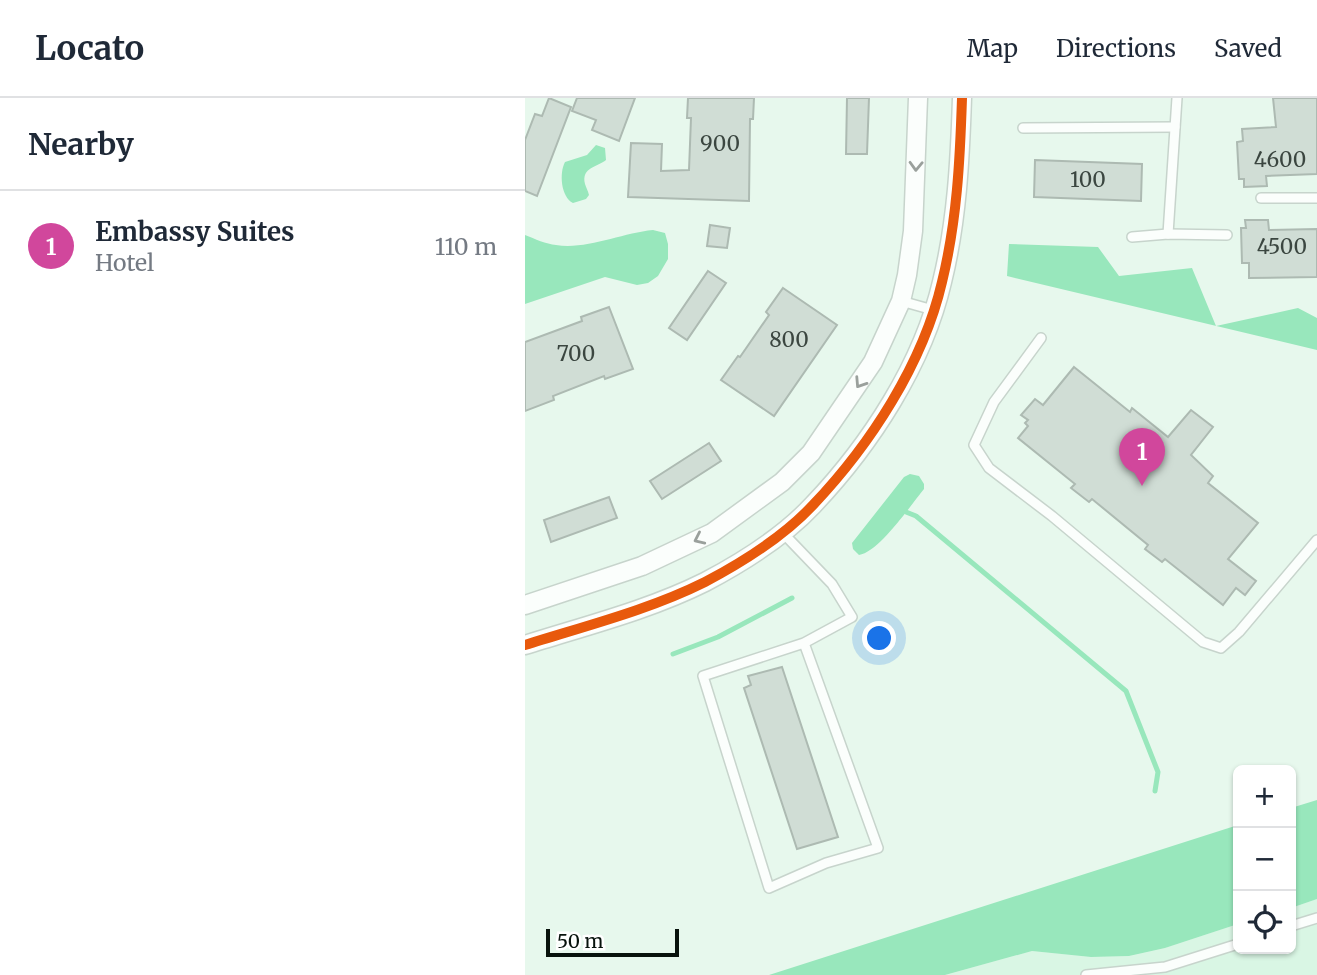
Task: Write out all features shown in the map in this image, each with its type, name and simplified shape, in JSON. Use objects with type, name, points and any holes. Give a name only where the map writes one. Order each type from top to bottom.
[{"type":"street","points":[[525,605],[642,566],[712,533],[782,482],[811,453],[873,362],[901,301],[908,275],[913,231],[918,98]]},
{"type":"street","points":[[525,645],[683,592],[731,568],[812,507],[860,449],[908,375],[942,285],[954,223],[962,98]]},
{"type":"lane","points":[[1168,234],[1177,98]]},
{"type":"lane","points":[[1023,128],[1175,127]]},
{"type":"lane","points":[[1261,198],[1317,198]]},
{"type":"lane","points":[[1132,237],[1168,234],[1227,235]]},
{"type":"lane","points":[[901,301],[933,310]]},
{"type":"lane","points":[[1041,338],[994,402],[974,445],[989,468],[1052,516],[1203,642],[1221,648],[1239,632],[1317,540]]},
{"type":"lane","points":[[782,532],[832,584],[852,617],[804,643],[702,676],[769,888],[826,863],[878,848],[804,643]]},
{"type":"lane","points":[[1296,924],[1317,918]]},
{"type":"lane","points":[[1086,975],[1165,967],[1233,945]]},
{"type":"shaded area","points":[[596,145],[605,148],[606,160],[585,174],[589,195],[586,199],[573,203],[564,190],[563,167],[565,162],[587,155]]},
{"type":"shaded area","points":[[653,230],[665,233],[668,259],[658,276],[648,283],[637,285],[605,277],[525,304],[525,235],[548,244],[568,246]]},
{"type":"shaded area","points":[[1009,244],[1098,247],[1119,276],[1192,268],[1216,326],[1007,276]]},
{"type":"shaded area","points":[[1298,308],[1317,318],[1317,350],[1216,326]]},
{"type":"shaded area","points":[[910,474],[919,476],[924,489],[885,537],[876,546],[859,555],[853,549],[852,543],[904,477]]},
{"type":"shaded area","points":[[1317,800],[1317,899],[1296,906],[1296,828],[1296,806]]},
{"type":"shaded area","points":[[1233,827],[1233,926],[1165,948],[1129,956],[1091,957],[1032,951],[945,975],[769,975]]},
{"type":"shaded area","points":[[1317,899],[1317,975],[945,975],[1032,951],[1091,957],[1129,956],[1165,948],[1233,926],[1233,954],[1296,954],[1296,906]]},
{"type":"building","points":[[549,98],[571,107],[537,196],[525,191],[525,140],[535,114],[542,116]]},
{"type":"building","points":[[577,98],[635,98],[619,141],[592,130],[596,120],[572,111]]},
{"type":"building","points":[[688,98],[754,98],[753,119],[750,119],[749,201],[628,197],[631,143],[662,144],[661,171],[689,170],[691,118],[687,118]]},
{"type":"building","points":[[847,98],[869,98],[867,154],[846,154]]},
{"type":"building","points":[[1273,98],[1317,98],[1317,174],[1266,176],[1267,186],[1244,187],[1244,179],[1239,179],[1237,142],[1243,141],[1242,129],[1276,127]]},
{"type":"building","points":[[1035,160],[1142,164],[1141,201],[1034,197]]},
{"type":"building","points":[[1245,220],[1268,220],[1269,230],[1317,229],[1317,277],[1249,278],[1249,263],[1242,263],[1241,228],[1246,228]]},
{"type":"building","points":[[710,225],[730,228],[727,248],[707,246]]},
{"type":"building","points":[[708,271],[726,283],[687,340],[669,328]]},
{"type":"building","points":[[783,288],[837,325],[774,416],[721,380],[769,315],[766,312]]},
{"type":"building","points":[[609,307],[633,369],[605,379],[604,376],[553,396],[554,400],[525,411],[525,342],[582,321],[581,317]]},
{"type":"building","points":[[1074,367],[1130,412],[1132,408],[1168,437],[1191,410],[1213,427],[1191,455],[1213,476],[1208,483],[1258,523],[1228,559],[1256,581],[1245,595],[1236,588],[1223,605],[1165,559],[1162,562],[1145,549],[1148,545],[1092,499],[1089,502],[1071,488],[1075,484],[1018,438],[1028,426],[1025,423],[1028,420],[1021,415],[1035,399],[1043,405]]},
{"type":"building","points":[[709,443],[721,461],[662,499],[650,481]]},
{"type":"building","points":[[609,497],[617,518],[551,542],[544,520]]},
{"type":"building","points":[[782,667],[838,837],[797,849],[744,688],[751,685],[748,676]]},
{"type":"waterway","points":[[906,512],[916,516],[1126,691],[1158,772],[1155,791]]},
{"type":"waterway","points":[[673,654],[718,637],[792,598]]},
{"type":"cycle path","points":[[525,645],[639,609],[684,592],[719,574],[762,548],[789,527],[813,505],[855,456],[892,402],[908,373],[933,313],[947,259],[954,213],[962,98]]},
{"type":"place","name":"Embassy Suites","points":[[1142,486]]}]
